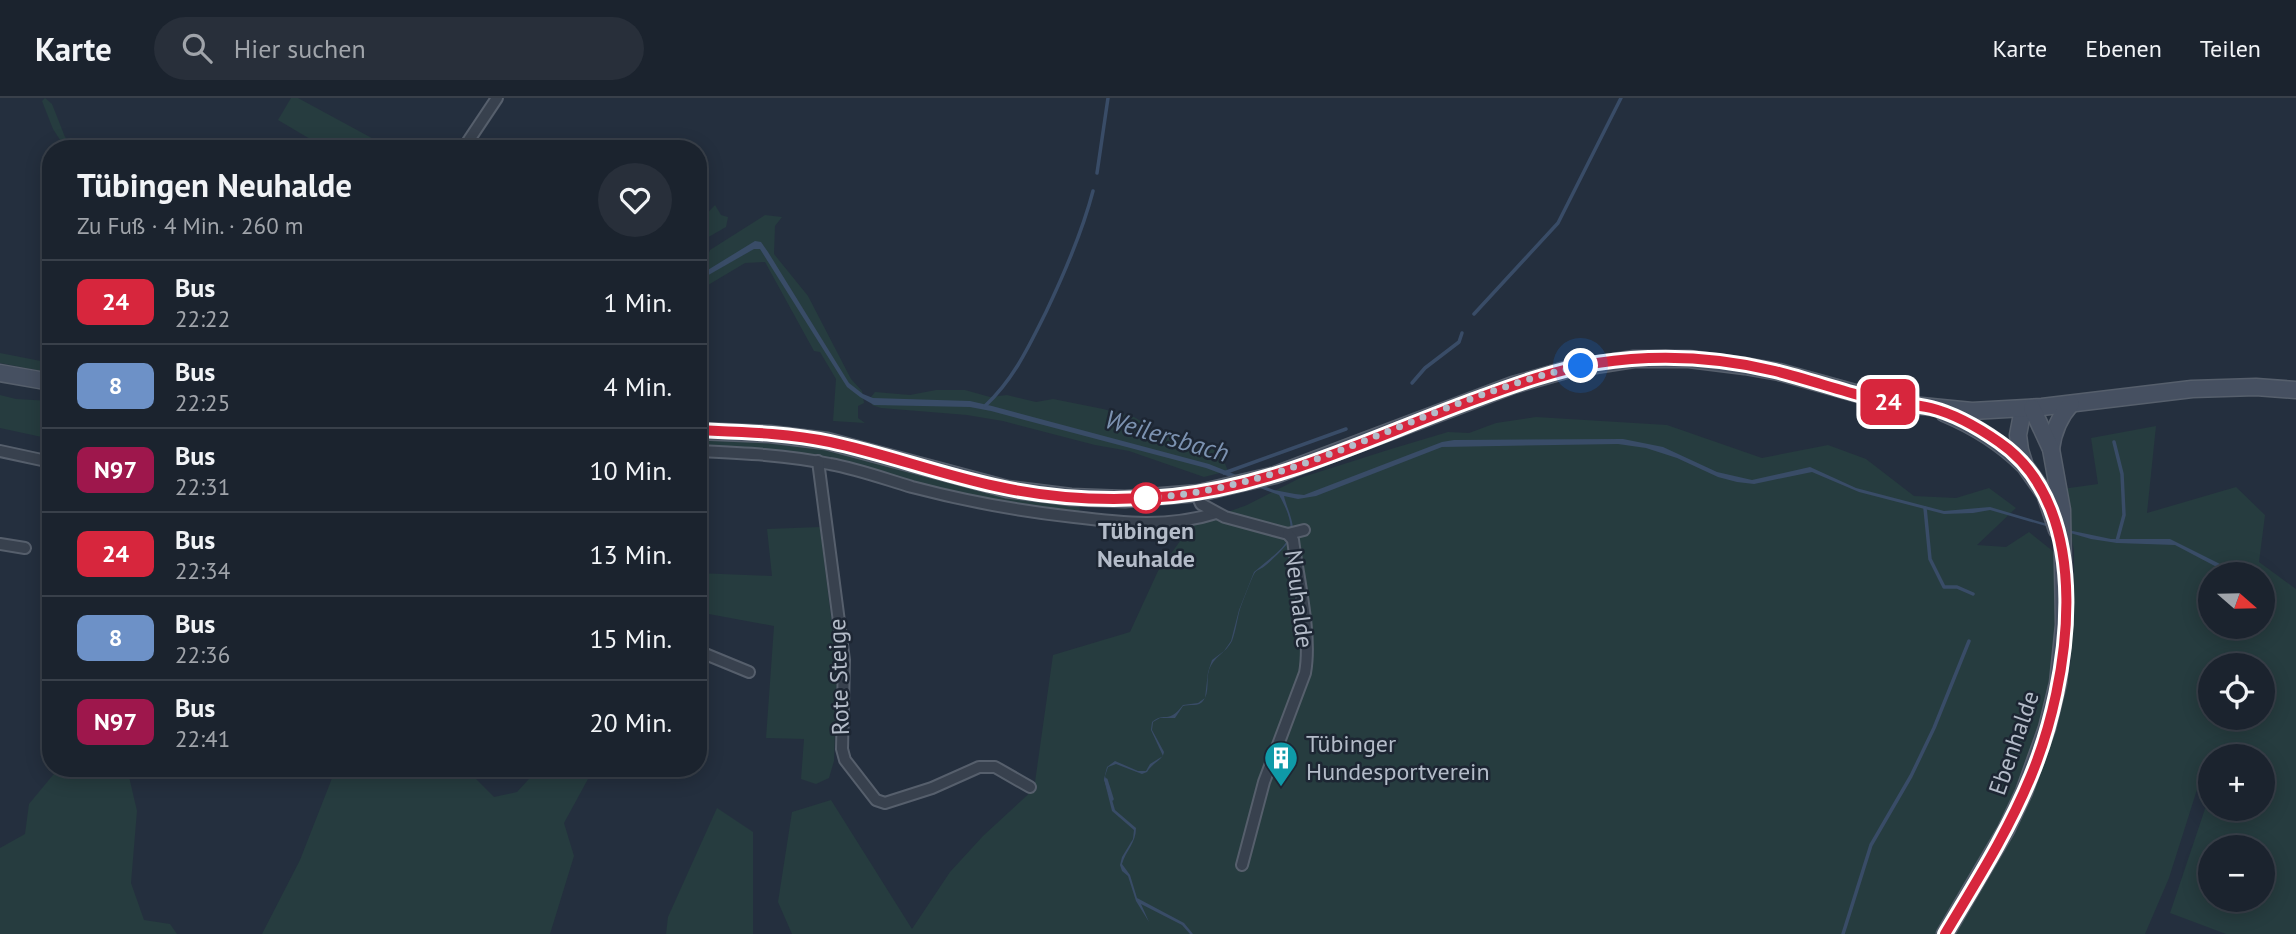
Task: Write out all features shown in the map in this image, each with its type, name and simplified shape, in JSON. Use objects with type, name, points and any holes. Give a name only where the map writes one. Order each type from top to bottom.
[{"type":"street","points":[[469,140],[497,98]]},
{"type":"street","points":[[707,430],[827,441],[990,485],[1042,494],[1125,499],[1200,492],[1290,469],[1513,385],[1569,369],[1625,360],[1674,358],[1745,366],[1779,372],[1877,400],[1972,411],[2027,409],[2192,389],[2256,387],[2296,390]]},
{"type":"street","points":[[0,373],[42,380]]},
{"type":"street","points":[[2051,449],[2052,439],[2062,415],[2071,404]]},
{"type":"street","points":[[1932,408],[1979,429],[2005,446],[2025,466]]},
{"type":"street","name":"Ebenhalde","points":[[1945,934],[2014,813],[2033,772],[2058,683],[2063,645],[2065,589],[2062,510],[2051,449],[2027,409]]},
{"type":"street","name":"Ebenhalde","points":[[2027,409],[2018,435],[2025,466],[2045,494],[2063,549]]},
{"type":"street","points":[[0,452],[42,460]]},
{"type":"street","points":[[707,452],[818,461],[914,487],[1029,511],[1158,523],[1192,520],[1216,513]]},
{"type":"street","name":"Rote Steige","points":[[818,461],[844,660],[842,749],[845,760],[876,800],[886,803],[932,788],[979,767],[995,767],[1030,786]]},
{"type":"street","name":"Neuhalde","points":[[1200,492],[1201,504],[1216,513],[1288,534],[1304,530]]},
{"type":"street","name":"Neuhalde","points":[[1242,865],[1264,782],[1305,673],[1307,661],[1306,629],[1293,540],[1288,534]]},
{"type":"street","points":[[0,544],[24,548]]},
{"type":"street","points":[[707,655],[748,672]]},
{"type":"green space","points":[[45,98],[52,104],[68,140],[60,140],[42,101]]},
{"type":"green space","points":[[291,98],[298,98],[375,140],[312,140],[278,120]]},
{"type":"green space","points":[[715,205],[721,215],[728,217],[726,227],[707,238],[707,213]]},
{"type":"green space","points":[[765,215],[782,217],[775,226],[774,254],[808,296],[851,379],[862,391],[864,403],[858,406],[858,418],[865,423],[833,421],[836,379],[820,352],[814,351],[765,262],[745,263],[707,286],[707,257],[710,250]]},
{"type":"green space","points":[[0,353],[42,361],[42,371],[0,363]]},
{"type":"green space","points":[[936,390],[965,390],[990,397],[1007,395],[1036,402],[1053,399],[1134,417],[1159,432],[1217,448],[1228,471],[1204,477],[1129,451],[1003,421],[872,405],[871,397],[875,392],[910,395]]},
{"type":"green space","points":[[0,395],[42,400],[42,437],[0,428]]},
{"type":"green space","points":[[1536,417],[1667,425],[1762,458],[1828,445],[1866,459],[1914,496],[1956,498],[1989,488],[2016,508],[1977,545],[2006,547],[2029,532],[2064,560],[2065,589],[2040,753],[1945,934],[792,934],[778,902],[792,812],[831,800],[912,929],[950,872],[983,836],[1034,789],[1053,655],[1130,632],[1158,571],[1192,525],[1247,505],[1300,478],[1391,449],[1448,432],[1469,433],[1496,423]]},
{"type":"green space","points":[[2156,426],[2147,513],[2236,487],[2265,515],[2259,562],[2198,562],[2198,639],[2275,639],[2275,574],[2296,589],[2296,934],[2226,934],[2170,913],[2201,821],[2275,821],[2275,744],[2198,744],[2198,786],[2169,878],[2145,934],[1950,934],[2044,757],[2070,667],[2074,613],[2074,551],[2062,489],[2098,484],[2091,438]]},
{"type":"green space","points":[[707,439],[838,451],[1005,497],[1080,506],[1079,515],[997,503],[884,476],[707,448]]},
{"type":"green space","points":[[820,527],[837,666],[834,761],[829,778],[816,784],[801,779],[804,739],[766,738],[774,626],[707,614],[707,573],[772,576],[767,529]]},
{"type":"green space","points":[[51,777],[129,777],[137,811],[131,883],[144,920],[170,924],[177,934],[0,934],[0,848],[25,834],[29,804]]},
{"type":"green space","points":[[332,777],[474,777],[494,797],[517,792],[531,777],[589,777],[564,823],[574,856],[550,934],[262,934],[300,860]]},
{"type":"green space","points":[[717,808],[753,832],[753,934],[666,934],[668,917]]},
{"type":"water","points":[[755,241],[761,242],[849,383],[873,398],[970,401],[992,406],[1209,464],[1274,490],[1304,495],[1442,442],[1454,440],[1623,439],[1663,447],[1717,472],[1752,480],[1810,467],[1856,488],[1944,511],[1990,507],[2068,530],[2111,539],[2170,539],[2216,562],[2207,562],[2175,545],[2117,543],[2091,539],[1990,510],[1944,514],[1859,492],[1812,472],[1754,484],[1718,477],[1677,458],[1646,448],[1618,444],[1442,447],[1316,496],[1298,499],[1284,496],[1292,523],[1292,536],[1278,554],[1254,574],[1240,609],[1232,641],[1209,670],[1205,698],[1208,672],[1212,660],[1224,651],[1231,641],[1239,610],[1254,572],[1288,540],[1290,522],[1279,495],[1206,468],[991,411],[970,407],[874,405],[847,387],[760,249],[754,249],[707,276],[707,270]]},
{"type":"water","points":[[1205,698],[1199,704],[1183,706],[1175,718],[1160,718],[1174,715],[1183,705],[1198,703]]},
{"type":"water","points":[[1160,718],[1153,722],[1152,730],[1164,752],[1163,755],[1151,730],[1152,722]]},
{"type":"water","points":[[1162,757],[1147,772],[1142,774],[1116,764],[1108,767],[1105,776],[1115,810],[1136,828],[1134,838],[1122,864],[1130,875],[1137,898],[1184,923],[1193,934],[1182,925],[1141,904],[1149,922],[1136,901],[1128,876],[1120,865],[1133,839],[1134,830],[1112,811],[1104,779],[1107,767],[1115,761],[1138,771],[1146,771],[1150,764]]},
{"type":"waterway","points":[[1097,173],[1108,98]]},
{"type":"waterway","points":[[1474,314],[1558,223],[1621,98]]},
{"type":"waterway","points":[[985,406],[1013,373],[1040,325],[1084,222],[1093,191]]},
{"type":"waterway","points":[[1412,383],[1425,368],[1459,342],[1462,333]]},
{"type":"waterway","name":"Weilersbach","points":[[1224,473],[1346,429]]},
{"type":"waterway","points":[[2114,442],[2122,474],[2124,515],[2117,541]]},
{"type":"waterway","points":[[1925,508],[1930,559],[1944,587],[1957,587],[1973,594]]},
{"type":"waterway","points":[[1843,934],[1871,845],[1911,776],[1934,728],[1969,641]]},
{"type":"waterway","points":[[1106,780],[1112,799]]},
{"type":"bus line","name":"24","points":[[707,430],[827,441],[1007,489],[1071,498],[1125,499],[1199,493],[1275,475],[1513,385],[1569,369],[1634,359],[1689,359],[1779,372],[1877,400],[1932,408],[1957,418],[2005,446],[2025,466],[2045,494],[2063,549],[2065,605],[2058,683],[2040,753],[2006,830],[1945,934]]},
{"type":"place","name":"Tübingen Neuhalde","points":[[1146,498]]},
{"type":"place","name":"Tübinger Hundesportverein","points":[[1281,788]]},
{"type":"route","points":[[1146,498],[1205,492],[1275,475],[1513,385],[1581,366]]}]
